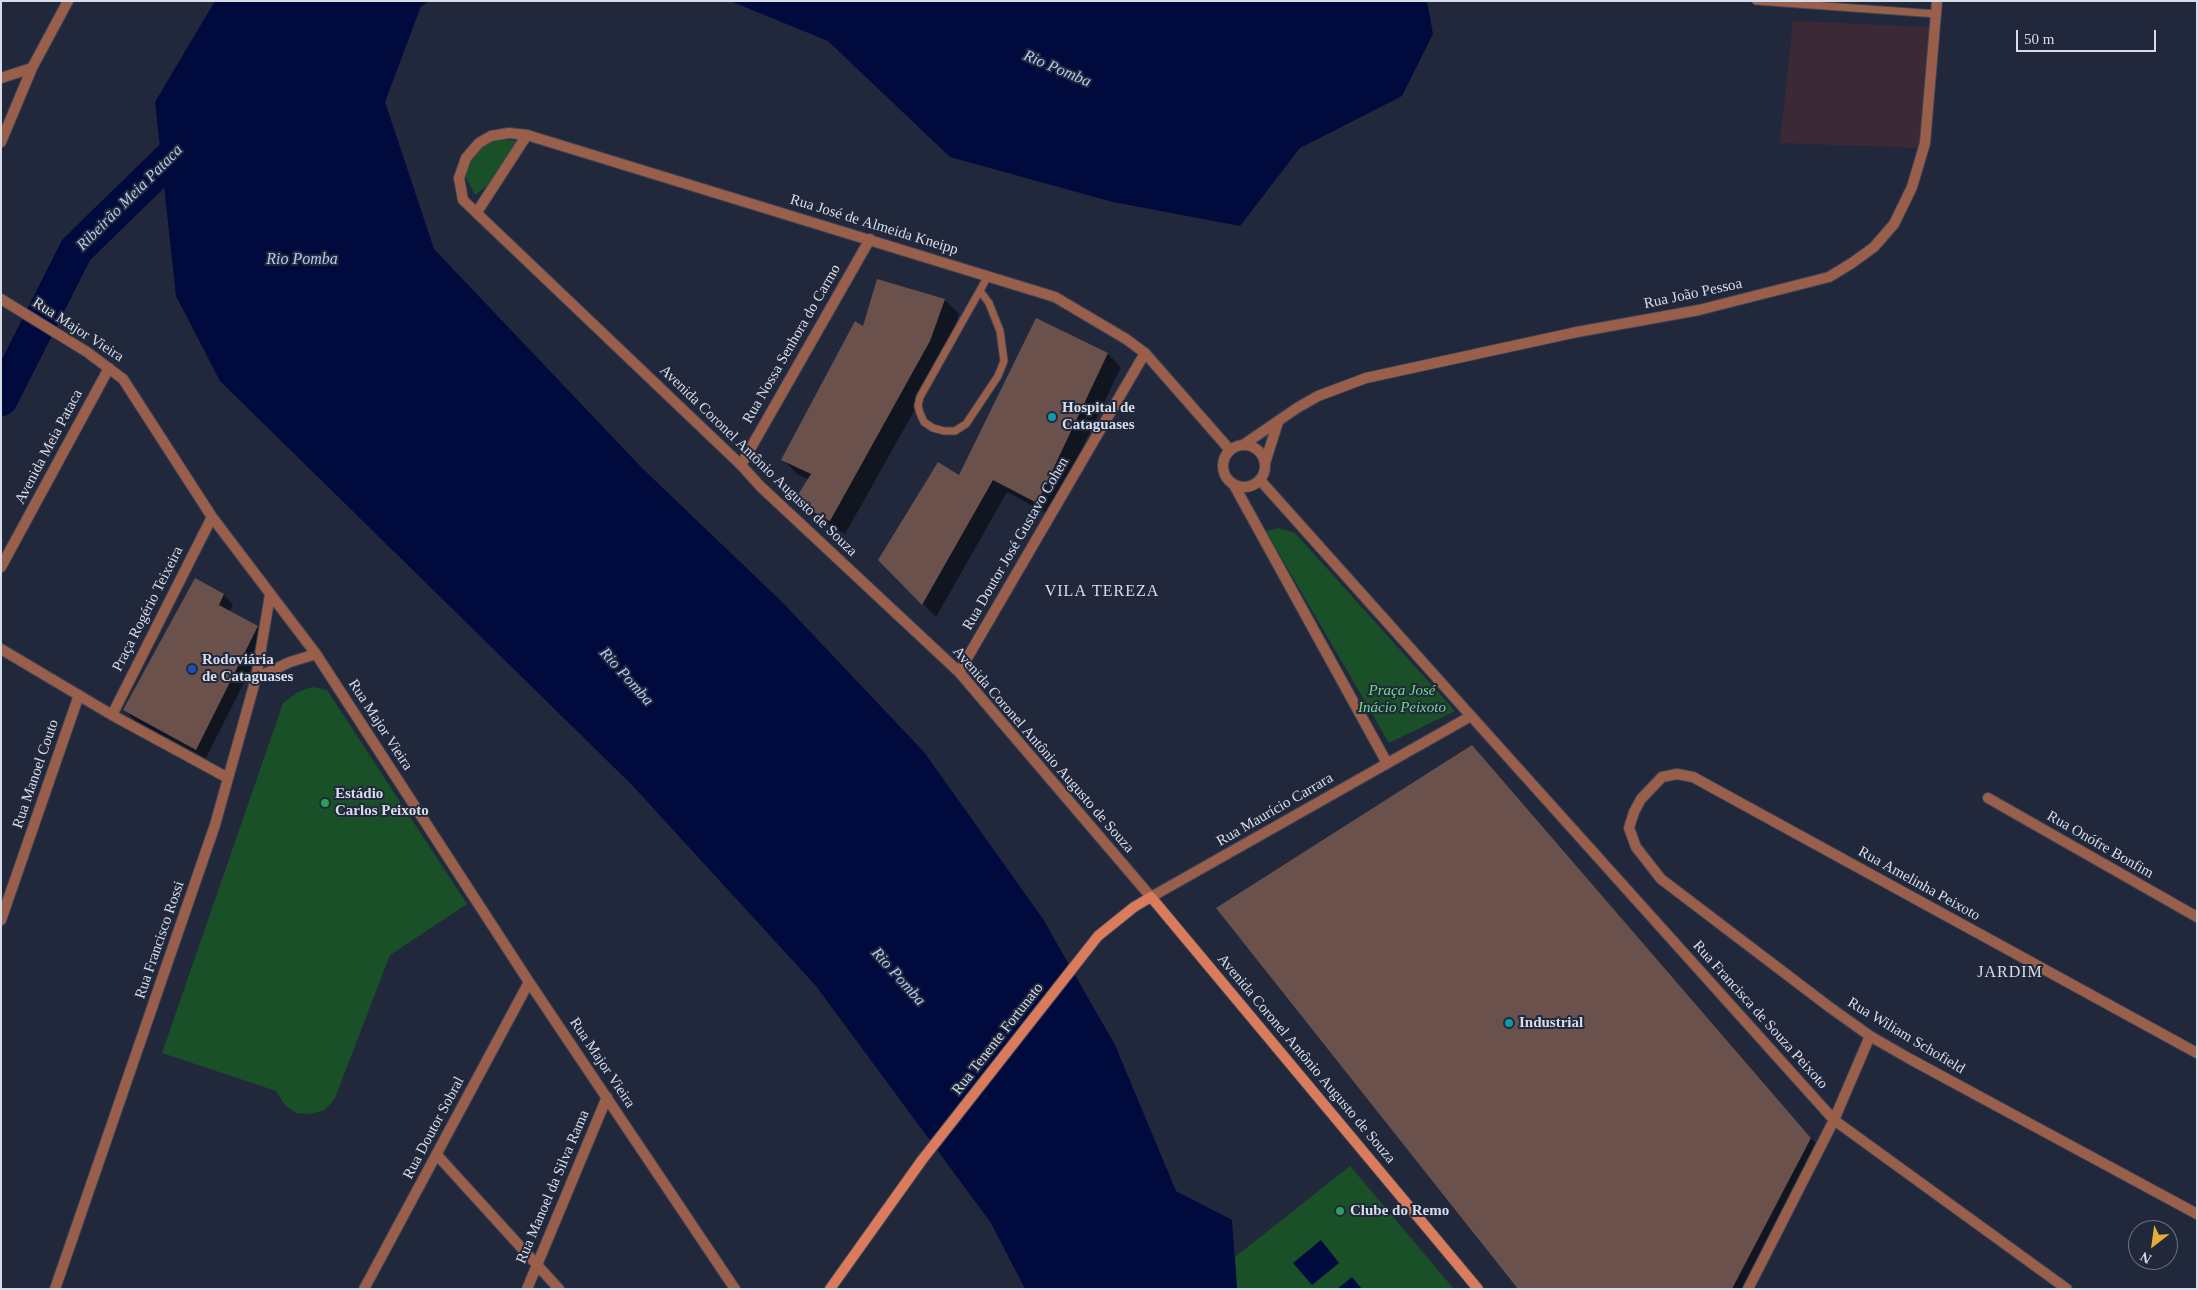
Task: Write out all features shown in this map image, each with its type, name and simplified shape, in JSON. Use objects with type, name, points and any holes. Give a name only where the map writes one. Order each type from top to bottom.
[{"type":"main road","name":"Rua Maurício Carrara","points":[[1098,936],[1134,907],[1151,897]]},
{"type":"main road","name":"Avenida Coronel Antônio Augusto de Souza","points":[[1151,897],[1478,1289]]},
{"type":"main road","name":"Rua Tenente Fortunato","points":[[830,1289],[922,1160],[1098,936]]},
{"type":"street","points":[[1,142],[32,68],[68,1]]},
{"type":"street","name":"Rua João Pessoa","points":[[1243,445],[1318,396],[1366,378],[1577,332],[1699,310],[1829,277],[1852,263],[1874,247],[1894,224],[1912,187],[1925,143],[1937,1]]},
{"type":"street","points":[[1,78],[32,68]]},
{"type":"street","name":"Rua José de Almeida Kneipp","points":[[466,158],[479,143],[491,136],[509,133],[527,135],[1054,297],[1126,339],[1145,353],[1230,450]]},
{"type":"street","points":[[477,212],[527,135]]},
{"type":"street","name":"Avenida Coronel Antônio Augusto de Souza","points":[[466,158],[459,178],[463,200],[760,486],[959,672],[1151,897]]},
{"type":"street","name":"Rua Nossa Senhora do Carmo","points":[[740,465],[870,239]]},
{"type":"street","name":"Rua Major Vieira","points":[[1,299],[87,352],[123,379],[212,518],[316,654],[529,982],[735,1289]]},
{"type":"street","name":"Rua Doutor José Gustavo Cohen","points":[[959,672],[1145,353]]},
{"type":"street","name":"Avenida Meia Pataca","points":[[1,567],[109,368]]},
{"type":"street","points":[[1234,485],[1248,487],[1260,480],[1264,474],[1265,463],[1278,422]]},
{"type":"street","points":[[1265,463],[1261,454],[1256,449],[1243,445],[1230,450],[1226,455],[1223,468],[1225,475],[1234,485],[1387,763]]},
{"type":"street","points":[[1260,480],[1471,716]]},
{"type":"street","name":"Praça Rogério Teixeira","points":[[112,715],[212,518]]},
{"type":"street","name":"Rua Francisco Rossi","points":[[55,1289],[199,872],[256,678],[270,595]]},
{"type":"street","points":[[1,649],[112,715],[228,778]]},
{"type":"street","points":[[256,678],[290,662],[316,654]]},
{"type":"street","name":"Rua Manoel Couto","points":[[1,920],[79,695]]},
{"type":"street","name":"Rua Maurício Carrara","points":[[1151,897],[1471,716]]},
{"type":"street","name":"Rua Francisca de Souza Peixoto","points":[[1471,716],[1834,1120],[2067,1289]]},
{"type":"street","name":"Rua Amelinha Peixoto","points":[[1634,812],[1641,799],[1662,777],[1677,774],[1693,777],[2197,1053]]},
{"type":"street","name":"Rua Onófre Bonfim","points":[[1988,798],[2197,918]]},
{"type":"street","name":"Rua Wiliam Schofield","points":[[1634,812],[1629,828],[1636,847],[1661,879],[1870,1036],[2197,1214]]},
{"type":"street","name":"Rua Doutor Sobral","points":[[364,1289],[529,982]]},
{"type":"street","points":[[1748,1289],[1834,1120],[1870,1036]]},
{"type":"street","name":"Rua Manoel da Silva Rama","points":[[526,1289],[607,1096]]},
{"type":"street","points":[[436,1155],[559,1289]]},
{"type":"lane","points":[[1756,1],[1937,14]]},
{"type":"lane","points":[[980,291],[989,303],[1000,331],[1004,348],[1004,361],[998,376],[966,424],[955,431],[933,428],[924,422],[920,413],[918,406],[920,397],[988,276]]},
{"type":"shaded area","points":[[1793,21],[1930,27],[1921,148],[1780,143]]},
{"type":"green space","points":[[492,139],[520,141],[488,185],[475,195],[464,174],[470,158]]},
{"type":"green space","name":"Praça José Inácio Peixoto","points":[[1279,528],[1295,533],[1455,711],[1389,743],[1266,531]]},
{"type":"green space","name":"Estádio Carlos Peixoto","points":[[312,687],[327,690],[467,904],[390,955],[335,1098],[325,1110],[311,1114],[296,1113],[284,1104],[276,1091],[162,1053],[283,703],[298,692]]},
{"type":"green space","name":"Clube do Remo","points":[[1350,1166],[1454,1289],[1237,1289],[1235,1257]]},
{"type":"water","name":"Rio Pomba","points":[[215,1],[430,1],[421,6],[385,102],[434,249],[642,468],[782,602],[924,752],[1043,919],[1115,1045],[1176,1191],[1232,1220],[1237,1289],[1025,1289],[991,1223],[816,986],[632,785],[220,381],[176,296],[155,102]]},
{"type":"water","name":"Rio Pomba","points":[[730,1],[1427,1],[1433,34],[1402,96],[1300,148],[1240,226],[1113,202],[950,157],[828,41]]},
{"type":"water","points":[[1321,1240],[1339,1263],[1312,1285],[1293,1263]]},
{"type":"water","points":[[1352,1277],[1362,1289],[1337,1289]]},
{"type":"building","points":[[877,279],[945,299],[930,341],[830,521],[794,501],[811,474],[781,460],[855,321],[863,326]]},
{"type":"building","points":[[1036,318],[1108,353],[1037,503],[993,480],[922,605],[878,560],[938,462],[959,475]]},
{"type":"building","name":"Rodoviária de Cataguases","points":[[195,578],[224,594],[219,605],[258,626],[196,750],[123,710]]},
{"type":"building","name":"Industrial","points":[[1472,745],[1811,1138],[1732,1289],[1518,1289],[1216,908]]},
{"type":"waterway","name":"Ribeirão Meia Pataca","points":[[1,399],[76,250],[194,135]]},
{"type":"place","name":"Hospital de Cataguases","points":[[1052,417]]},
{"type":"place","name":"Rodoviária de Cataguases","points":[[192,669]]},
{"type":"place","name":"Estádio Carlos Peixoto","points":[[325,803]]},
{"type":"place","name":"Industrial","points":[[1509,1023]]},
{"type":"place","name":"Clube do Remo","points":[[1340,1211]]},
{"type":"district","name":"VILA TEREZA","points":[[1102,592]]},
{"type":"district","name":"JARDIM","points":[[2010,973]]}]
